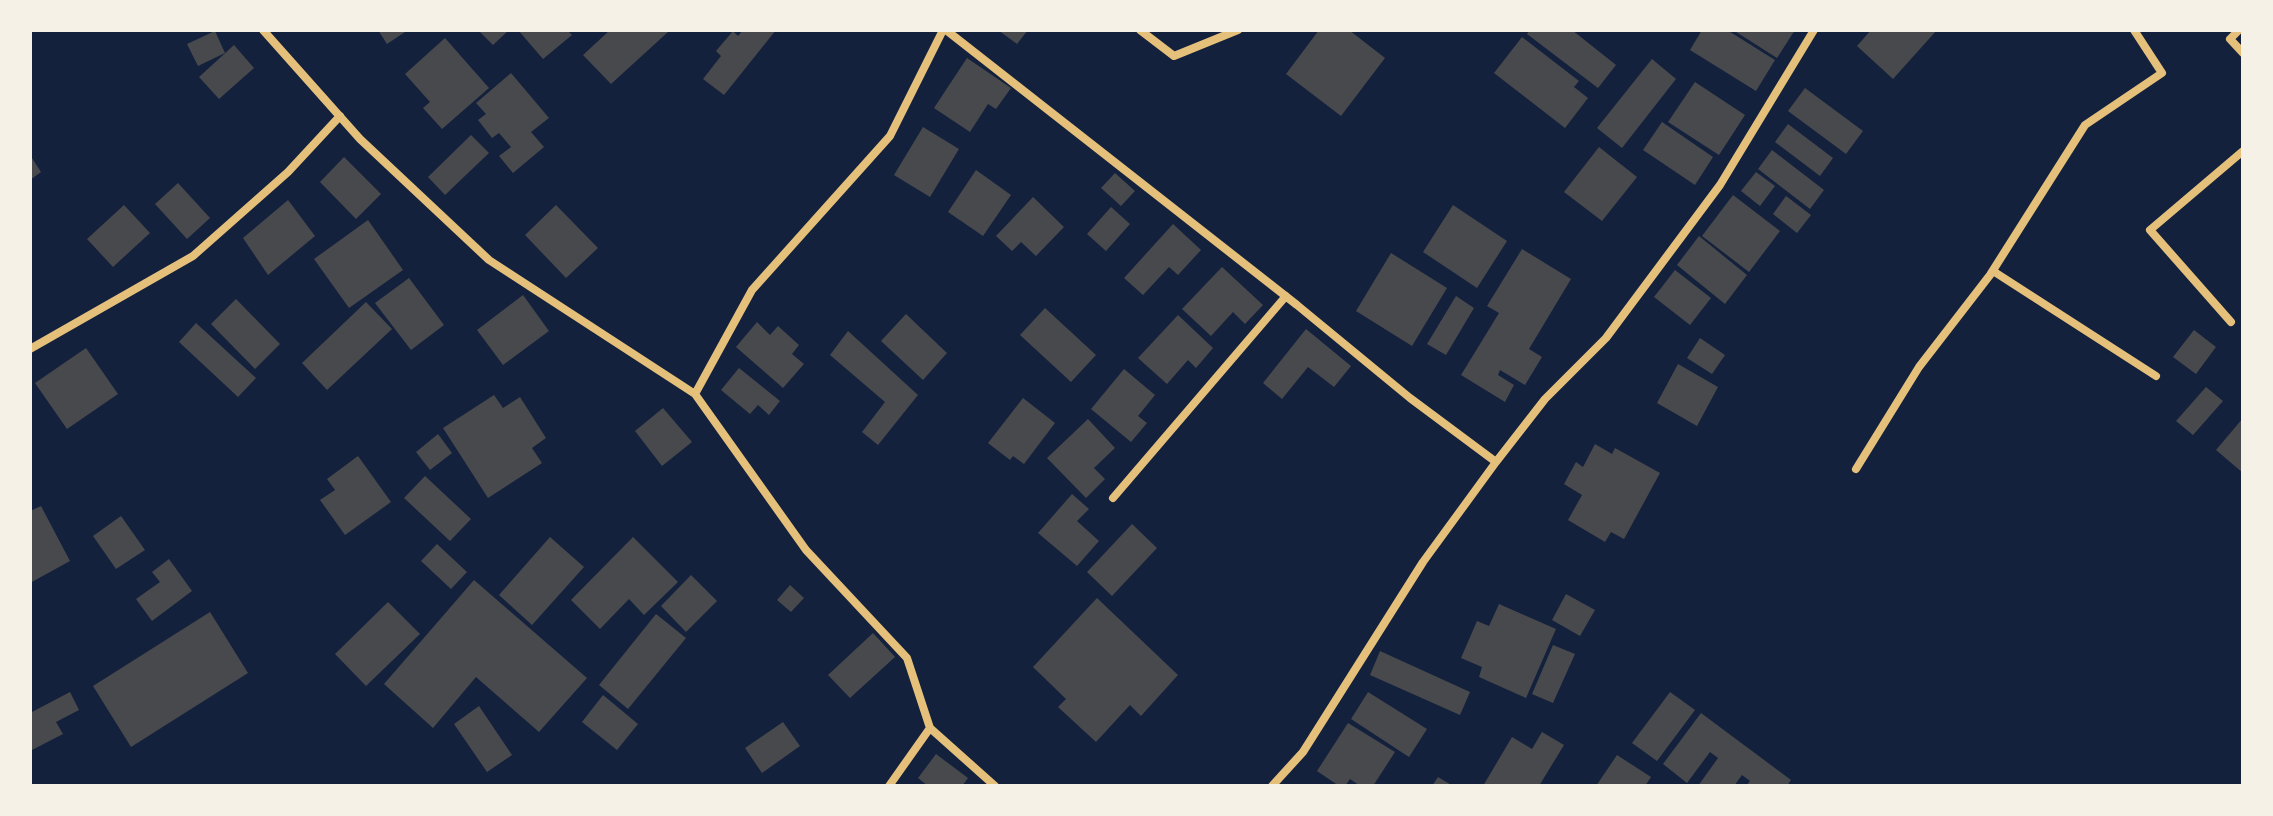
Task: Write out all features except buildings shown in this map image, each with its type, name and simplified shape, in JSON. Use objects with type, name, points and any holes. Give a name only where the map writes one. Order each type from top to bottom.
[{"type":"street","points":[[263,30],[340,116],[489,260],[695,394],[806,550],[907,658],[930,728],[995,786]]},
{"type":"street","points":[[695,394],[752,290],[890,136],[944,30],[1286,296],[1410,398],[1496,462]]},
{"type":"street","points":[[1140,30],[1174,56],[1238,30]]},
{"type":"street","points":[[1272,786],[1303,752],[1423,562],[1496,462],[1545,399],[1606,338],[1711,198],[1814,30]]},
{"type":"street","points":[[1856,469],[1919,367],[1993,271],[2085,125],[2162,73],[2134,30]]},
{"type":"street","points":[[2239,30],[2230,39],[2243,53]]},
{"type":"street","points":[[30,349],[193,256],[288,172],[340,116]]},
{"type":"street","points":[[2231,322],[2150,230],[2243,151]]},
{"type":"street","points":[[1993,271],[2156,376]]},
{"type":"street","points":[[1113,498],[1286,296]]},
{"type":"street","points":[[889,786],[930,728]]}]
